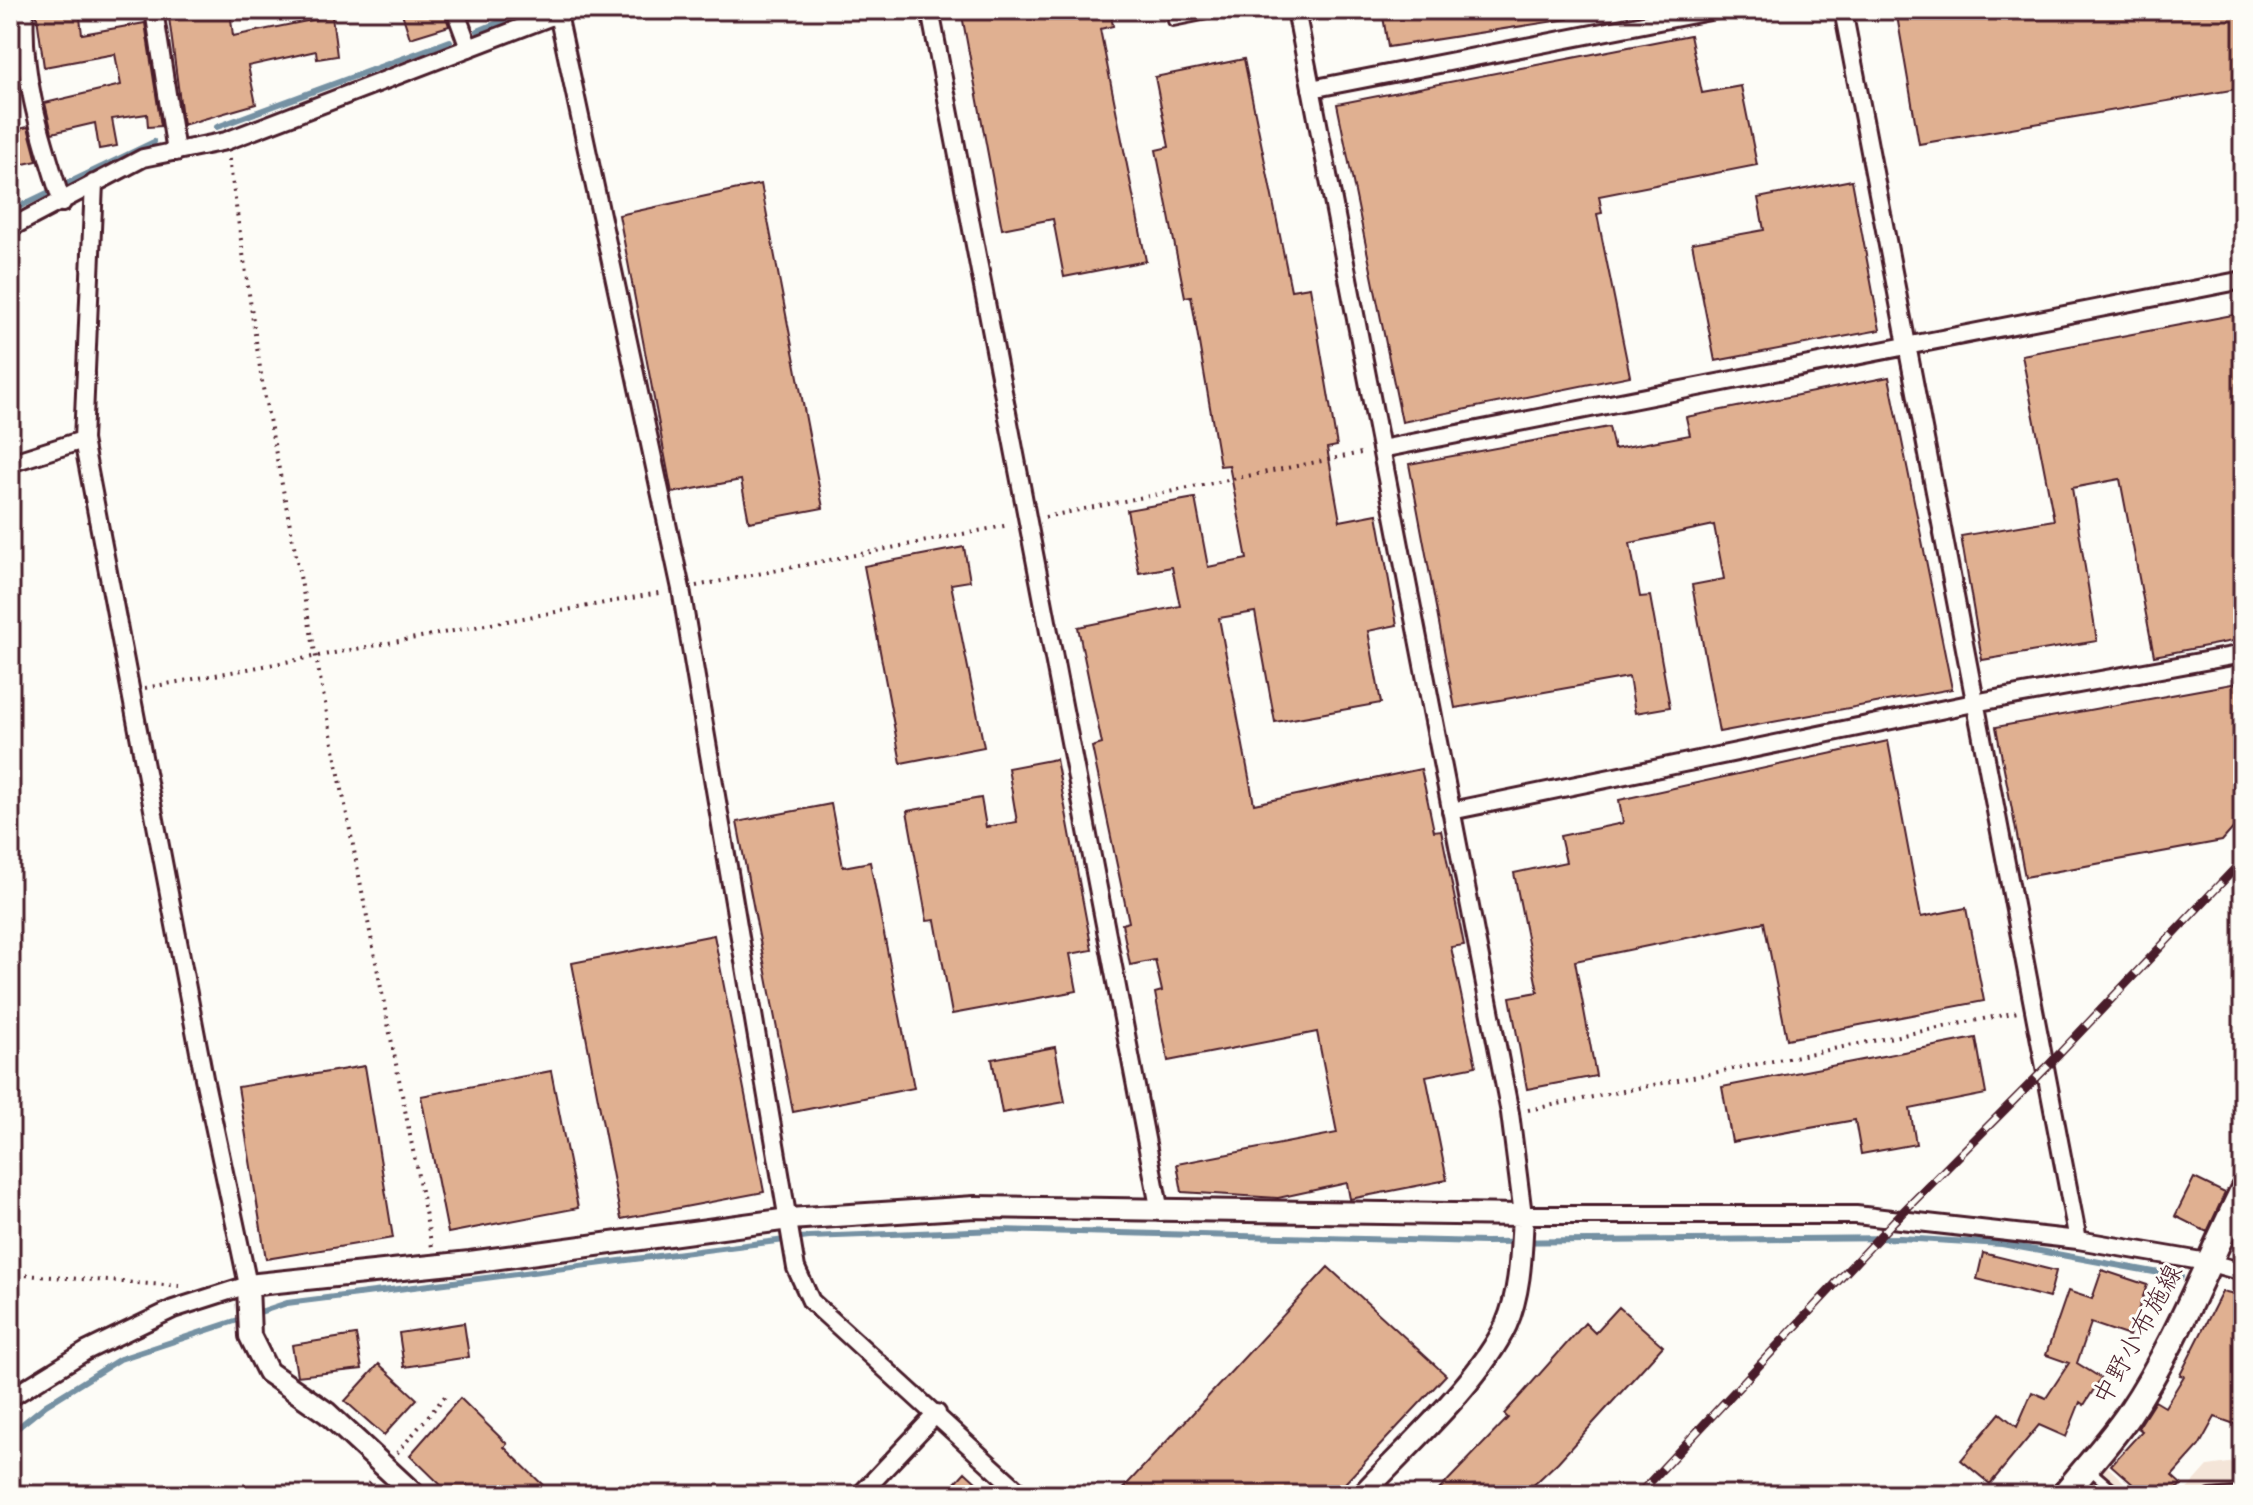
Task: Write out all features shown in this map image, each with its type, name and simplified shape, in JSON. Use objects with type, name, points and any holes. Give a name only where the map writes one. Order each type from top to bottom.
[{"type":"main road","name":"中野小布施線","points":[[2065,1494],[2129,1414],[2193,1300],[2207,1262],[2243,1190]]},
{"type":"street","points":[[25,10],[23,43],[31,105],[62,203]]},
{"type":"street","points":[[154,10],[176,152]]},
{"type":"street","points":[[455,10],[469,48]]},
{"type":"street","points":[[930,10],[1160,1212]]},
{"type":"street","points":[[1296,10],[1510,1113],[1523,1215],[1520,1272],[1506,1324],[1474,1374],[1362,1495]]},
{"type":"street","points":[[1311,89],[1715,10]]},
{"type":"street","points":[[1843,10],[2078,1240]]},
{"type":"street","points":[[10,228],[143,158],[226,141],[563,12],[681,589],[796,1268],[811,1301],[937,1413],[1023,1495]]},
{"type":"street","points":[[94,183],[83,440],[204,1078],[248,1285],[250,1336],[268,1372],[327,1413],[415,1495]]},
{"type":"street","points":[[1381,449],[2243,280]]},
{"type":"street","points":[[10,463],[83,440]]},
{"type":"street","points":[[1451,811],[1974,703],[2243,654]]},
{"type":"street","points":[[10,1398],[86,1351],[173,1309],[248,1285],[436,1266],[789,1219],[975,1207],[1160,1212],[1856,1215],[2078,1240],[2207,1262],[2243,1272]]},
{"type":"street","points":[[860,1495],[937,1413]]},
{"type":"lane","points":[[1173,21],[1228,10]]},
{"type":"lane","points":[[2087,1467],[2119,1495]]},
{"type":"lane","points":[[2210,1495],[2243,1492]]},
{"type":"path","points":[[226,141],[263,388],[436,1266]]},
{"type":"path","points":[[131,690],[681,589]]},
{"type":"path","points":[[1510,1113],[2034,1009]]},
{"type":"path","points":[[10,1274],[188,1286]]},
{"type":"path","points":[[357,1495],[447,1394]]},
{"type":"shaded area","points":[[2243,1461],[2243,1495],[2182,1495],[2208,1466]]},
{"type":"shaded area","points":[[2104,1463],[2137,1495],[2089,1495],[2090,1482]]},
{"type":"building","points":[[36,10],[79,10],[82,34],[145,23],[161,126],[148,127],[147,114],[112,119],[117,146],[99,149],[95,123],[52,133],[45,103],[121,85],[115,54],[44,67]]},
{"type":"building","points":[[168,10],[230,10],[233,36],[332,16],[337,56],[317,59],[316,51],[248,66],[256,104],[183,125]]},
{"type":"building","points":[[401,10],[444,10],[449,26],[410,38]]},
{"type":"building","points":[[467,10],[488,10],[488,14],[470,19]]},
{"type":"building","points":[[961,10],[1110,10],[1113,26],[1100,29],[1146,261],[1064,277],[1053,219],[1002,229]]},
{"type":"building","points":[[1382,10],[1567,10],[1568,19],[1388,47]]},
{"type":"building","points":[[1896,10],[2241,10],[2243,88],[1919,144]]},
{"type":"building","points":[[1690,35],[1702,93],[1741,86],[1757,165],[1599,196],[1602,213],[1597,214],[1630,376],[1402,422],[1337,104]]},
{"type":"building","points":[[1244,59],[1291,290],[1310,287],[1337,446],[1327,448],[1340,521],[1377,514],[1397,625],[1368,631],[1381,703],[1275,722],[1255,612],[1219,618],[1254,804],[1421,769],[1434,831],[1441,830],[1464,945],[1451,947],[1476,1066],[1426,1076],[1447,1180],[1350,1199],[1347,1183],[1278,1198],[1182,1192],[1177,1164],[1337,1133],[1317,1032],[1168,1061],[1155,993],[1162,991],[1155,960],[1130,965],[1122,924],[1129,922],[1092,747],[1102,744],[1078,627],[1180,606],[1172,567],[1139,573],[1127,510],[1195,498],[1208,567],[1247,559],[1229,465],[1220,466],[1191,296],[1185,297],[1156,150],[1169,147],[1155,77]]},
{"type":"building","points":[[28,127],[37,161],[10,167],[10,131]]},
{"type":"building","points":[[1852,180],[1880,330],[1715,361],[1692,243],[1764,230],[1758,198]]},
{"type":"building","points":[[761,184],[823,508],[749,522],[741,480],[672,493],[619,215]]},
{"type":"building","points":[[2243,313],[2243,639],[2154,656],[2120,479],[2072,488],[2097,641],[1982,660],[1961,536],[2054,520],[2022,355]]},
{"type":"building","points":[[1889,377],[1952,689],[1719,732],[1692,585],[1724,579],[1714,525],[1630,543],[1640,597],[1650,596],[1670,707],[1635,713],[1629,677],[1455,708],[1409,464],[1609,427],[1614,449],[1690,435],[1686,417]]},
{"type":"building","points":[[964,547],[970,581],[951,584],[984,747],[901,763],[864,566]]},
{"type":"building","points":[[2243,682],[2243,817],[2222,841],[2025,877],[1996,727]]},
{"type":"building","points":[[1888,741],[1921,917],[1966,908],[1984,1001],[1787,1039],[1764,922],[1575,961],[1596,1076],[1527,1089],[1510,997],[1538,992],[1514,873],[1566,862],[1560,836],[1623,823],[1619,800]]},
{"type":"building","points":[[1056,759],[1092,950],[1070,954],[1077,991],[952,1014],[935,920],[927,921],[907,811],[981,798],[986,827],[1017,822],[1008,768]]},
{"type":"building","points":[[831,804],[843,867],[870,862],[914,1088],[793,1112],[737,822]]},
{"type":"building","points":[[714,935],[764,1192],[621,1219],[572,963]]},
{"type":"building","points":[[1976,1038],[1986,1094],[1910,1109],[1916,1144],[1861,1154],[1855,1120],[1732,1142],[1722,1087]]},
{"type":"building","points":[[1055,1047],[1065,1102],[1002,1113],[992,1059]]},
{"type":"building","points":[[365,1066],[393,1238],[266,1259],[238,1087]]},
{"type":"building","points":[[551,1071],[578,1208],[448,1233],[421,1096]]},
{"type":"building","points":[[2194,1178],[2225,1193],[2207,1232],[2175,1216]]},
{"type":"building","points":[[1983,1253],[2056,1271],[2049,1298],[1977,1279]]},
{"type":"building","points":[[1328,1267],[1446,1375],[1334,1495],[1117,1495]]},
{"type":"building","points":[[2102,1270],[2147,1285],[2129,1336],[2091,1323],[2077,1363],[2101,1378],[2084,1405],[2080,1402],[2066,1437],[2039,1425],[1990,1484],[1961,1460],[2000,1413],[2017,1427],[2032,1392],[2046,1398],[2069,1363],[2046,1355],[2068,1291],[2092,1299]]},
{"type":"building","points":[[2222,1292],[2243,1297],[2243,1427],[2215,1417],[2199,1446],[2172,1476],[2181,1484],[2172,1495],[2145,1495],[2111,1465],[2142,1431],[2138,1428],[2155,1401],[2165,1407],[2184,1376],[2180,1375]]},
{"type":"building","points":[[1619,1307],[1663,1346],[1558,1462],[1523,1495],[1434,1495],[1508,1418],[1504,1414],[1585,1323],[1595,1333]]},
{"type":"building","points":[[464,1323],[469,1357],[404,1367],[399,1333]]},
{"type":"building","points":[[356,1335],[362,1369],[297,1376],[292,1345]]},
{"type":"building","points":[[379,1364],[417,1399],[384,1435],[345,1401]]},
{"type":"building","points":[[460,1398],[553,1495],[451,1495],[410,1455]]},
{"type":"building","points":[[965,1472],[990,1495],[944,1495]]},
{"type":"waterway","points":[[478,31],[528,10]]},
{"type":"waterway","points":[[217,127],[450,41]]},
{"type":"waterway","points":[[10,211],[154,142]]},
{"type":"waterway","points":[[254,1314],[287,1303],[809,1237],[999,1230],[1485,1242],[1900,1238],[2002,1244],[2181,1277]]},
{"type":"waterway","points":[[10,1434],[46,1405],[120,1359],[244,1318]]},
{"type":"railway","points":[[1638,1495],[1894,1221],[2046,1068],[2243,860]]}]
